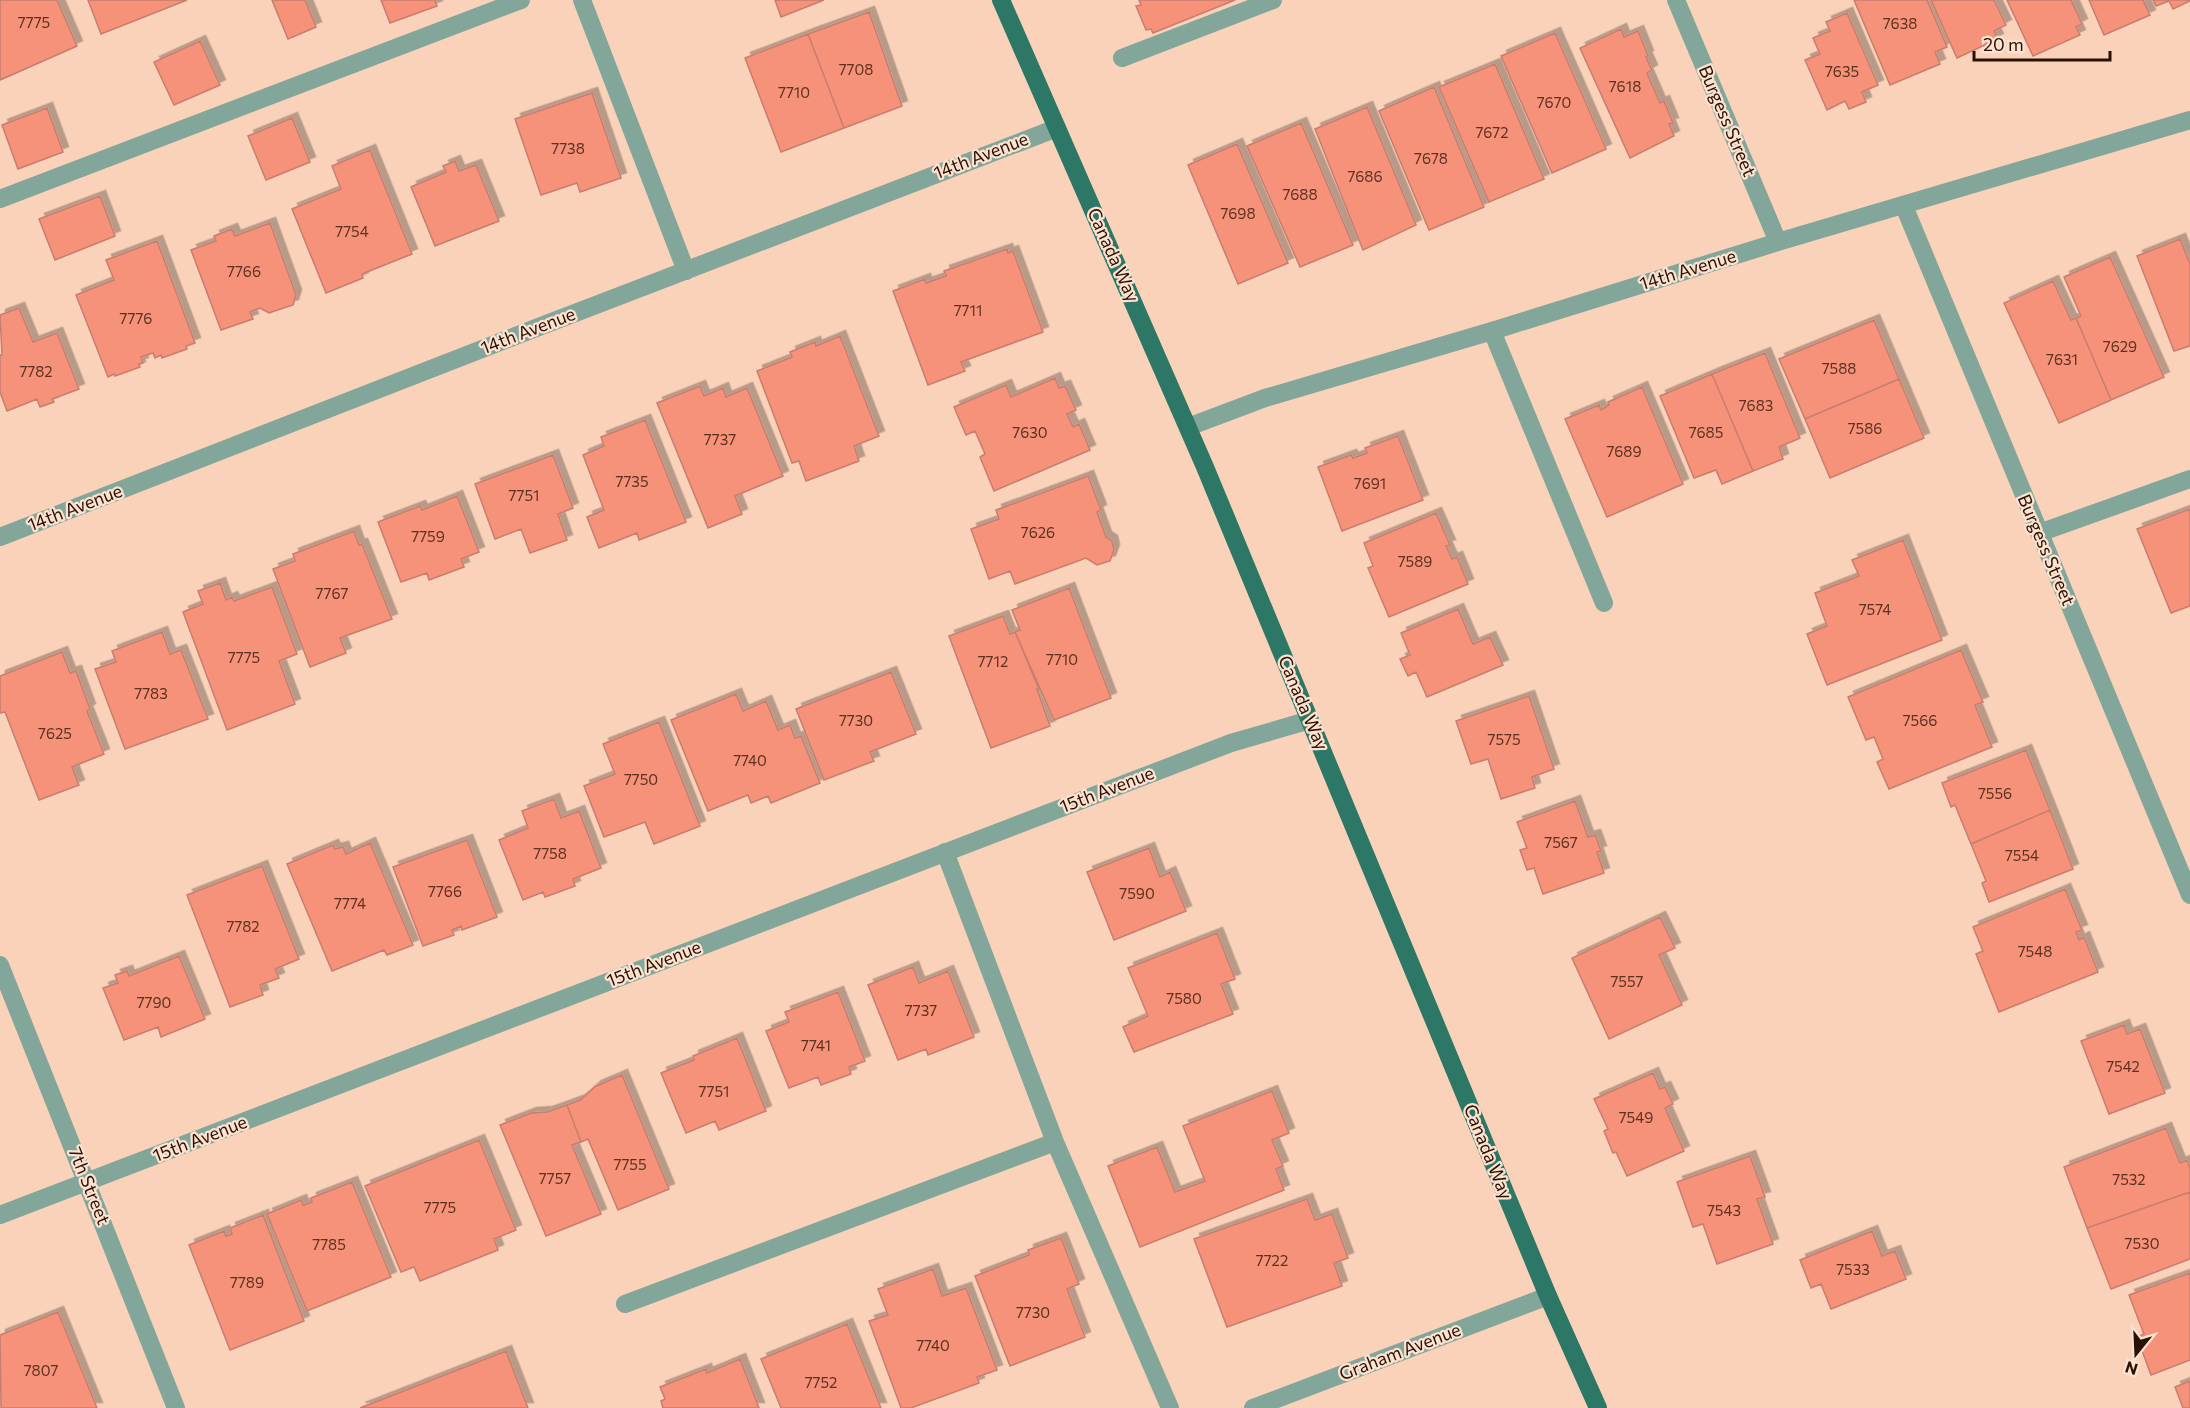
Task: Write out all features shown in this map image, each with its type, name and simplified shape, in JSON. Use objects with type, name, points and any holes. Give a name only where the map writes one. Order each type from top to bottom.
[{"type":"main road","name":"Canada Way","points":[[1001,0],[1188,427],[1548,1296],[1598,1408]]},
{"type":"street","points":[[0,199],[521,0]]},
{"type":"street","points":[[582,0],[686,271]]},
{"type":"street","points":[[1122,58],[1273,0]]},
{"type":"street","name":"Burgess Street","points":[[1676,0],[1778,242]]},
{"type":"street","name":"14th Avenue","points":[[1188,427],[1265,398],[1492,332],[1778,242],[2190,120]]},
{"type":"street","name":"14th Avenue","points":[[0,537],[1057,128]]},
{"type":"street","name":"Burgess Street","points":[[1904,206],[2190,895]]},
{"type":"street","points":[[1492,332],[1604,603]]},
{"type":"street","points":[[2039,533],[2190,479]]},
{"type":"street","name":"15th Avenue","points":[[0,1215],[1231,743],[1310,720]]},
{"type":"street","points":[[945,852],[1055,1142],[1170,1408]]},
{"type":"street","name":"7th Street","points":[[0,965],[176,1408]]},
{"type":"street","points":[[625,1304],[1055,1142]]},
{"type":"street","name":"Graham Avenue","points":[[1259,1407],[1548,1296]]},
{"type":"building","points":[[0,0],[57,0],[77,46],[0,80]]},
{"type":"building","points":[[88,0],[187,0],[101,34]]},
{"type":"building","points":[[272,0],[305,0],[316,27],[288,39]]},
{"type":"building","points":[[381,0],[435,0],[437,6],[390,23]]},
{"type":"building","points":[[775,0],[824,0],[781,17]]},
{"type":"building","points":[[1139,0],[1235,0],[1153,33],[1151,29],[1146,30],[1136,6],[1141,5]]},
{"type":"building","points":[[1854,0],[1927,0],[1947,47],[1935,52],[1940,64],[1890,85]]},
{"type":"building","points":[[1931,0],[1994,0],[2006,25],[1994,31],[1998,39],[1957,58]]},
{"type":"building","points":[[2007,0],[2071,0],[2082,24],[2076,27],[2080,35],[2033,56]]},
{"type":"building","points":[[2089,0],[2143,0],[2150,15],[2104,35]]},
{"type":"building","points":[[2153,0],[2190,1],[2173,9],[2169,1],[2156,6]]},
{"type":"building","points":[[869,12],[902,106],[844,128],[808,34]]},
{"type":"building","points":[[1847,13],[1878,85],[1862,92],[1866,102],[1849,109],[1845,101],[1827,110],[1805,60],[1820,54],[1813,38],[1830,31],[1826,22]]},
{"type":"building","points":[[1621,29],[1624,37],[1638,31],[1652,70],[1647,73],[1660,103],[1664,101],[1673,123],[1669,124],[1674,136],[1630,158],[1580,48]]},
{"type":"building","points":[[1555,33],[1606,149],[1552,173],[1501,56]]},
{"type":"building","points":[[808,34],[844,128],[781,152],[745,58]]},
{"type":"building","points":[[200,41],[220,85],[174,105],[154,62]]},
{"type":"building","points":[[1495,64],[1544,179],[1489,202],[1439,87]]},
{"type":"building","points":[[1434,87],[1484,207],[1429,230],[1379,111]]},
{"type":"building","points":[[592,93],[621,178],[580,192],[577,183],[541,195],[515,119]]},
{"type":"building","points":[[1367,107],[1416,225],[1363,250],[1315,129]]},
{"type":"building","points":[[47,108],[63,152],[18,169],[2,125]]},
{"type":"building","points":[[292,118],[310,162],[266,180],[248,136]]},
{"type":"building","points":[[1301,123],[1353,245],[1300,267],[1247,146]]},
{"type":"building","points":[[1237,144],[1288,263],[1238,284],[1188,165]]},
{"type":"building","points":[[370,150],[412,254],[362,274],[363,278],[326,293],[292,209],[341,189],[332,166]]},
{"type":"building","points":[[455,161],[459,171],[476,165],[499,221],[435,246],[411,187],[446,172],[443,166]]},
{"type":"building","points":[[100,196],[115,236],[55,260],[39,219]]},
{"type":"building","points":[[270,223],[296,295],[293,305],[269,313],[260,308],[250,312],[253,319],[221,330],[191,250],[216,241],[214,236],[232,229],[235,236]]},
{"type":"building","points":[[2180,239],[2190,264],[2190,346],[2174,351],[2137,256]]},
{"type":"building","points":[[157,241],[195,343],[186,346],[187,349],[162,358],[161,355],[155,358],[153,353],[141,357],[143,363],[139,364],[140,367],[108,377],[76,295],[114,280],[106,260]]},
{"type":"building","points":[[1007,249],[1008,253],[1013,251],[1043,332],[961,362],[965,371],[928,385],[893,291],[925,279],[926,283],[946,276],[944,271]]},
{"type":"building","points":[[2110,257],[2164,377],[2111,400],[2076,318],[2081,316],[2064,277]]},
{"type":"building","points":[[2053,281],[2071,320],[2076,318],[2111,400],[2059,423],[2004,303]]},
{"type":"building","points":[[19,308],[33,342],[57,333],[79,389],[52,399],[54,402],[40,407],[37,399],[7,411],[0,392],[0,355],[2,355],[0,315]]},
{"type":"building","points":[[1874,320],[1899,379],[1805,419],[1779,359]]},
{"type":"building","points":[[840,336],[879,436],[854,446],[859,461],[806,481],[799,461],[792,463],[757,371],[792,357],[790,352],[815,342],[816,346]]},
{"type":"building","points":[[1765,353],[1800,438],[1779,447],[1783,459],[1753,471],[1712,374]]},
{"type":"building","points":[[1712,374],[1753,471],[1722,484],[1716,470],[1694,478],[1660,396]]},
{"type":"building","points":[[1055,378],[1059,388],[1065,386],[1076,410],[1067,414],[1073,427],[1079,424],[1090,450],[994,491],[980,457],[985,454],[975,431],[966,435],[954,407],[1006,385],[1011,397]]},
{"type":"building","points":[[1899,379],[1924,438],[1830,478],[1805,419]]},
{"type":"building","points":[[700,386],[704,396],[723,388],[726,397],[747,388],[783,476],[735,496],[742,514],[708,528],[657,403]]},
{"type":"building","points":[[1642,387],[1683,484],[1607,517],[1565,419],[1599,405],[1601,410],[1609,405],[1608,402]]},
{"type":"building","points":[[645,420],[686,522],[639,540],[637,533],[599,548],[587,517],[604,510],[583,455],[604,446],[601,437]]},
{"type":"building","points":[[1398,436],[1423,500],[1342,531],[1318,467],[1351,455],[1353,458],[1367,453],[1365,448]]},
{"type":"building","points":[[553,455],[573,508],[558,514],[567,540],[530,553],[521,529],[495,539],[475,484]]},
{"type":"building","points":[[1088,476],[1101,510],[1097,512],[1106,537],[1112,541],[1114,550],[1110,561],[1097,565],[1086,558],[1015,584],[1010,571],[989,579],[971,529],[999,519],[996,510]]},
{"type":"building","points":[[457,496],[479,552],[461,559],[464,567],[429,580],[427,573],[401,582],[378,522],[420,506],[422,510]]},
{"type":"building","points":[[2190,509],[2190,606],[2171,613],[2137,529]]},
{"type":"building","points":[[1436,513],[1450,545],[1446,546],[1452,559],[1457,557],[1468,584],[1389,617],[1368,568],[1373,566],[1364,543]]},
{"type":"building","points":[[354,531],[359,545],[362,544],[392,619],[340,638],[346,653],[310,667],[273,569],[295,561],[293,554]]},
{"type":"building","points":[[1903,540],[1942,640],[1827,685],[1807,634],[1827,626],[1815,593],[1859,576],[1852,560]]},
{"type":"building","points":[[220,583],[226,600],[232,597],[234,601],[272,587],[297,654],[279,661],[295,704],[227,730],[183,612],[203,604],[198,591]]},
{"type":"building","points":[[1069,588],[1111,698],[1054,720],[1015,632],[1020,630],[1012,610]]},
{"type":"building","points":[[1458,609],[1473,644],[1490,637],[1503,665],[1427,697],[1416,672],[1408,676],[1400,659],[1410,655],[1401,633]]},
{"type":"building","points":[[1003,616],[1010,634],[1015,632],[1039,689],[1037,689],[1050,726],[991,748],[949,636]]},
{"type":"building","points":[[162,632],[170,654],[181,650],[208,719],[125,749],[95,669],[116,662],[112,651]]},
{"type":"building","points":[[1961,650],[1983,702],[1975,705],[1992,747],[1889,789],[1877,762],[1883,759],[1874,737],[1866,740],[1848,697]]},
{"type":"building","points":[[62,652],[70,673],[76,671],[90,709],[87,711],[104,754],[72,767],[79,785],[39,800],[5,712],[0,713],[0,676]]},
{"type":"building","points":[[891,672],[916,734],[870,752],[874,761],[824,780],[796,709]]},
{"type":"building","points":[[736,694],[743,711],[766,701],[778,730],[790,725],[795,738],[801,736],[820,783],[771,803],[768,796],[751,803],[748,795],[708,811],[671,720]]},
{"type":"building","points":[[1529,696],[1554,769],[1532,777],[1535,788],[1501,799],[1488,759],[1471,764],[1456,721]]},
{"type":"building","points":[[659,722],[700,826],[654,844],[645,822],[604,837],[584,786],[615,774],[603,744]]},
{"type":"building","points":[[2026,750],[2050,810],[1971,844],[1955,805],[1951,807],[1942,783]]},
{"type":"building","points":[[554,799],[561,818],[579,811],[601,868],[573,879],[575,886],[545,897],[543,892],[523,900],[499,840],[528,828],[522,811]]},
{"type":"building","points":[[1575,801],[1588,837],[1595,835],[1601,851],[1597,852],[1604,873],[1543,894],[1534,868],[1527,870],[1520,850],[1527,848],[1517,822]]},
{"type":"building","points":[[2050,810],[2073,869],[1989,902],[1982,883],[1986,881],[1971,844]]},
{"type":"building","points":[[467,840],[497,917],[462,930],[461,926],[452,930],[454,935],[423,946],[393,867]]},
{"type":"building","points":[[370,843],[413,945],[387,955],[384,950],[332,971],[287,864],[333,845],[335,849],[343,847],[346,854]]},
{"type":"building","points":[[1149,848],[1160,877],[1170,872],[1186,911],[1114,940],[1087,872]]},
{"type":"building","points":[[262,866],[299,959],[275,969],[279,978],[260,985],[263,995],[230,1007],[187,895]]},
{"type":"building","points":[[2065,889],[2082,930],[2076,932],[2079,940],[2084,937],[2098,972],[1999,1012],[1976,954],[1983,951],[1973,927]]},
{"type":"building","points":[[1660,917],[1675,948],[1659,955],[1682,1005],[1609,1039],[1572,958]]},
{"type":"building","points":[[1217,933],[1235,979],[1221,984],[1233,1014],[1134,1052],[1123,1027],[1148,1016],[1128,968]]},
{"type":"building","points":[[179,956],[205,1019],[161,1037],[158,1027],[124,1040],[103,988],[118,983],[115,975],[127,971],[129,976]]},
{"type":"building","points":[[913,967],[919,983],[948,971],[974,1037],[928,1055],[926,1049],[898,1060],[868,985]]},
{"type":"building","points":[[838,992],[865,1061],[849,1067],[851,1074],[821,1085],[818,1077],[789,1088],[766,1031],[789,1022],[785,1012]]},
{"type":"building","points":[[2124,1025],[2127,1034],[2140,1029],[2165,1093],[2109,1114],[2081,1041]]},
{"type":"building","points":[[737,1038],[766,1111],[719,1130],[715,1121],[686,1133],[661,1073],[694,1060],[693,1056]]},
{"type":"building","points":[[1653,1073],[1660,1089],[1665,1087],[1673,1104],[1665,1108],[1684,1151],[1627,1176],[1616,1152],[1613,1153],[1604,1131],[1608,1129],[1594,1099]]},
{"type":"building","points":[[622,1075],[669,1189],[618,1210],[588,1139],[581,1142],[567,1105],[580,1100],[596,1086]]},
{"type":"building","points":[[1272,1091],[1289,1133],[1272,1140],[1283,1166],[1276,1169],[1284,1190],[1140,1247],[1108,1166],[1157,1147],[1175,1192],[1205,1181],[1183,1126]]},
{"type":"building","points":[[567,1105],[581,1142],[572,1145],[601,1214],[546,1236],[500,1125],[531,1113],[547,1112]]},
{"type":"building","points":[[2166,1128],[2180,1163],[2187,1160],[2190,1168],[2190,1192],[2087,1228],[2064,1167]]},
{"type":"building","points":[[479,1140],[516,1230],[494,1239],[498,1250],[420,1281],[414,1267],[401,1272],[365,1186]]},
{"type":"building","points":[[1750,1156],[1765,1197],[1757,1199],[1773,1244],[1717,1264],[1703,1224],[1693,1227],[1677,1182]]},
{"type":"building","points":[[352,1182],[391,1277],[307,1311],[267,1214],[301,1200],[303,1205],[312,1202],[311,1198]]},
{"type":"building","points":[[2190,1192],[2190,1259],[2111,1289],[2087,1228]]},
{"type":"building","points":[[1307,1199],[1315,1220],[1332,1214],[1348,1258],[1334,1263],[1342,1286],[1227,1327],[1194,1239]]},
{"type":"building","points":[[263,1215],[304,1321],[230,1350],[189,1245],[224,1231],[226,1236],[232,1234],[230,1228]]},
{"type":"building","points":[[1872,1231],[1882,1256],[1895,1251],[1906,1279],[1831,1309],[1821,1284],[1811,1288],[1800,1260]]},
{"type":"building","points":[[1061,1238],[1079,1284],[1067,1289],[1085,1337],[1010,1366],[975,1276],[1029,1255],[1028,1250]]},
{"type":"building","points":[[933,1269],[942,1296],[966,1288],[997,1370],[977,1377],[979,1383],[911,1408],[901,1408],[869,1321],[888,1315],[878,1289]]},
{"type":"building","points":[[2190,1273],[2190,1360],[2151,1375],[2137,1337],[2144,1334],[2129,1295]]},
{"type":"building","points":[[58,1312],[97,1408],[1,1408],[0,1335]]},
{"type":"building","points":[[847,1324],[881,1408],[781,1408],[761,1359]]},
{"type":"building","points":[[506,1351],[528,1408],[360,1408]]},
{"type":"building","points":[[740,1359],[759,1408],[663,1408],[661,1401],[665,1399],[660,1387],[706,1369],[707,1373]]},
{"type":"building","points":[[2190,1381],[2190,1408],[2183,1408],[2175,1387]]}]
